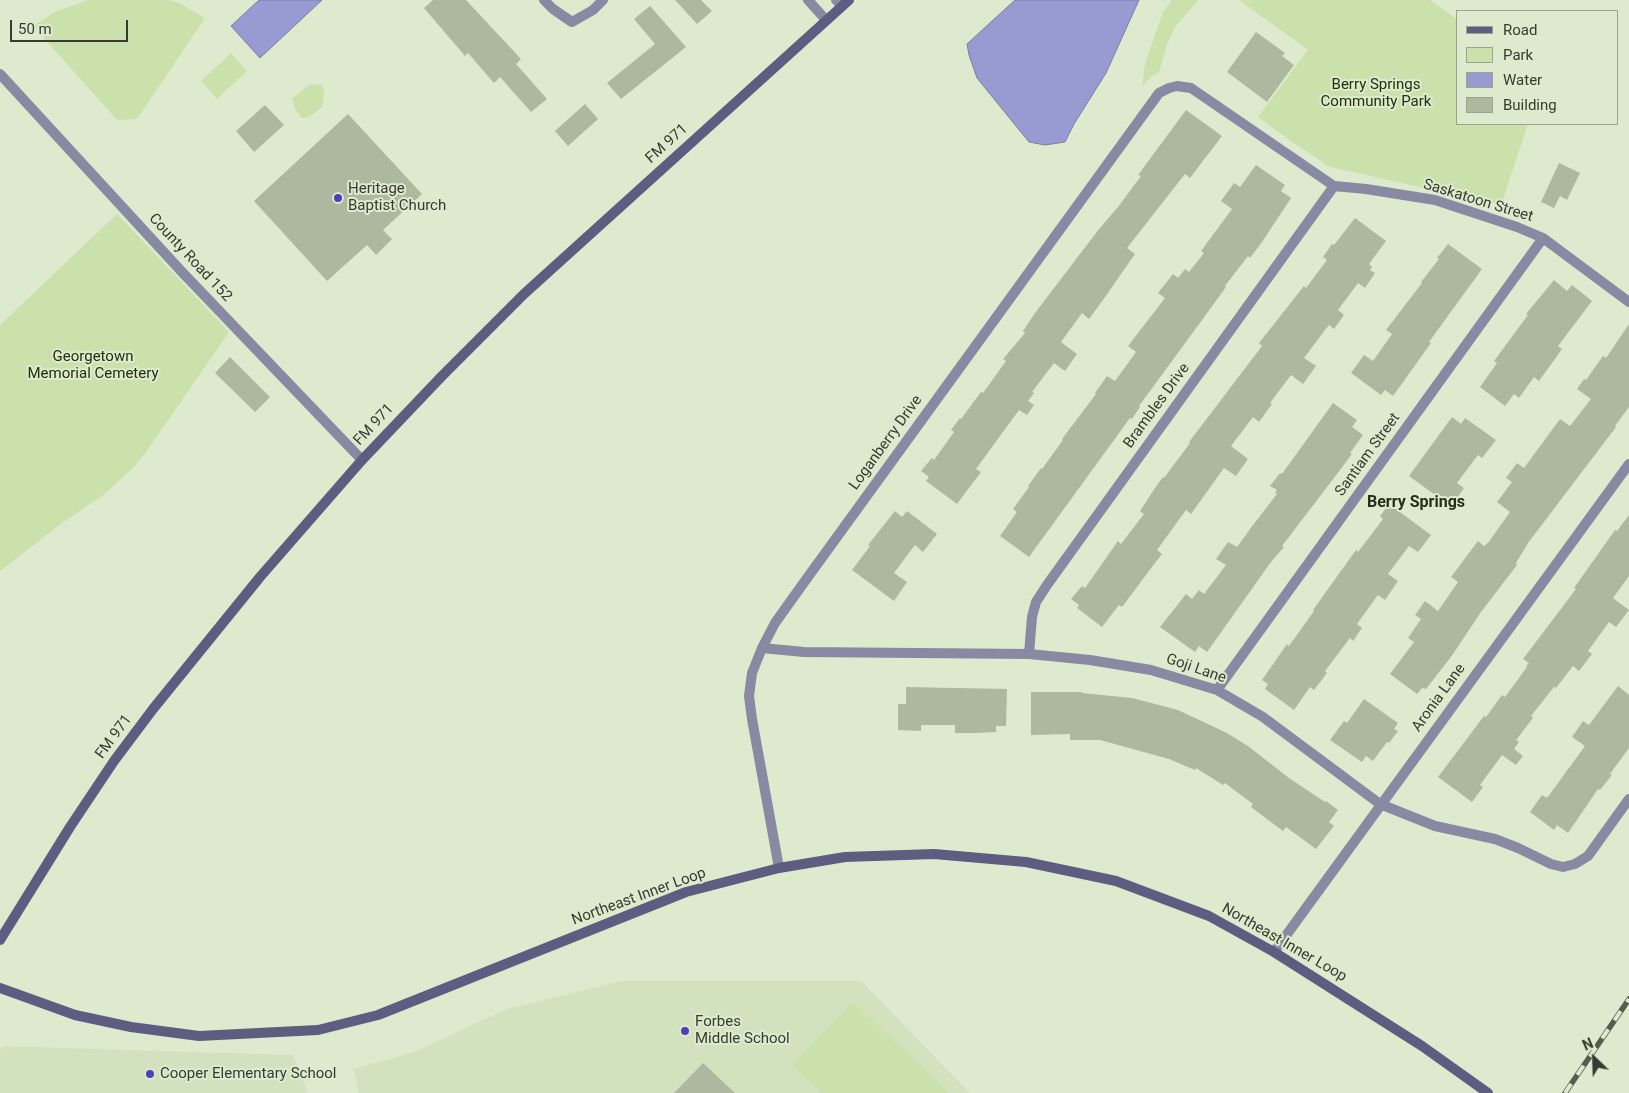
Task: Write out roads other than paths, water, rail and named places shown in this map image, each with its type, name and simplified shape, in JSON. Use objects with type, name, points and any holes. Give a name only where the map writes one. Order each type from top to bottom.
[{"type":"main road","name":"FM 971","points":[[0,940],[114,760],[260,577],[362,460],[524,294],[826,20],[842,2]]},
{"type":"main road","name":"Northeast Inner Loop","points":[[0,988],[75,1015],[131,1027],[199,1036],[318,1030],[378,1015],[686,892],[780,868],[845,857],[934,854],[1026,862],[1116,881],[1209,916],[1274,952],[1422,1046],[1488,1093]]},
{"type":"street","points":[[544,0],[553,9],[572,22],[593,10],[603,0]]},
{"type":"street","points":[[808,0],[826,20]]},
{"type":"street","name":"County Road 152","points":[[0,74],[182,272],[362,460]]},
{"type":"street","name":"Saskatoon Street","points":[[1177,86],[1191,88],[1202,94],[1334,186],[1435,200],[1517,227],[1543,238],[1629,302]]},
{"type":"street","name":"Loganberry Drive","points":[[780,868],[749,696],[752,673],[762,648],[775,624],[805,581],[1149,106],[1159,93],[1177,86]]},
{"type":"street","name":"Brambles Drive","points":[[1029,654],[1032,616],[1036,602],[1047,585],[1334,186]]},
{"type":"street","name":"Santiam Street","points":[[1217,690],[1543,238]]},
{"type":"street","name":"Aronia Lane","points":[[1274,952],[1629,464]]},
{"type":"street","name":"Goji Lane","points":[[762,648],[804,652],[1029,654],[1090,660],[1151,670],[1217,690],[1263,717],[1380,804],[1435,826],[1495,839],[1551,864],[1563,866],[1575,864],[1588,856],[1629,799]]},
{"type":"water","points":[[259,0],[322,0],[260,58],[231,26]]},
{"type":"water","points":[[1015,0],[1139,0],[1106,73],[1065,142],[1045,145],[1029,142],[977,78],[967,44]]},
{"type":"railway","points":[[1565,1093],[1629,999]]},
{"type":"place","name":"Heritage Baptist Church","points":[[338,198]]},
{"type":"place","name":"Forbes Middle School","points":[[685,1031]]},
{"type":"place","name":"Cooper Elementary School","points":[[150,1074]]},
{"type":"district","name":"Berry Springs","points":[[1416,503]]},
{"type":"park label","name":"Berry Springs Community Park","points":[[1376,94]]},
{"type":"park label","name":"Georgetown Memorial Cemetery","points":[[93,366]]}]
